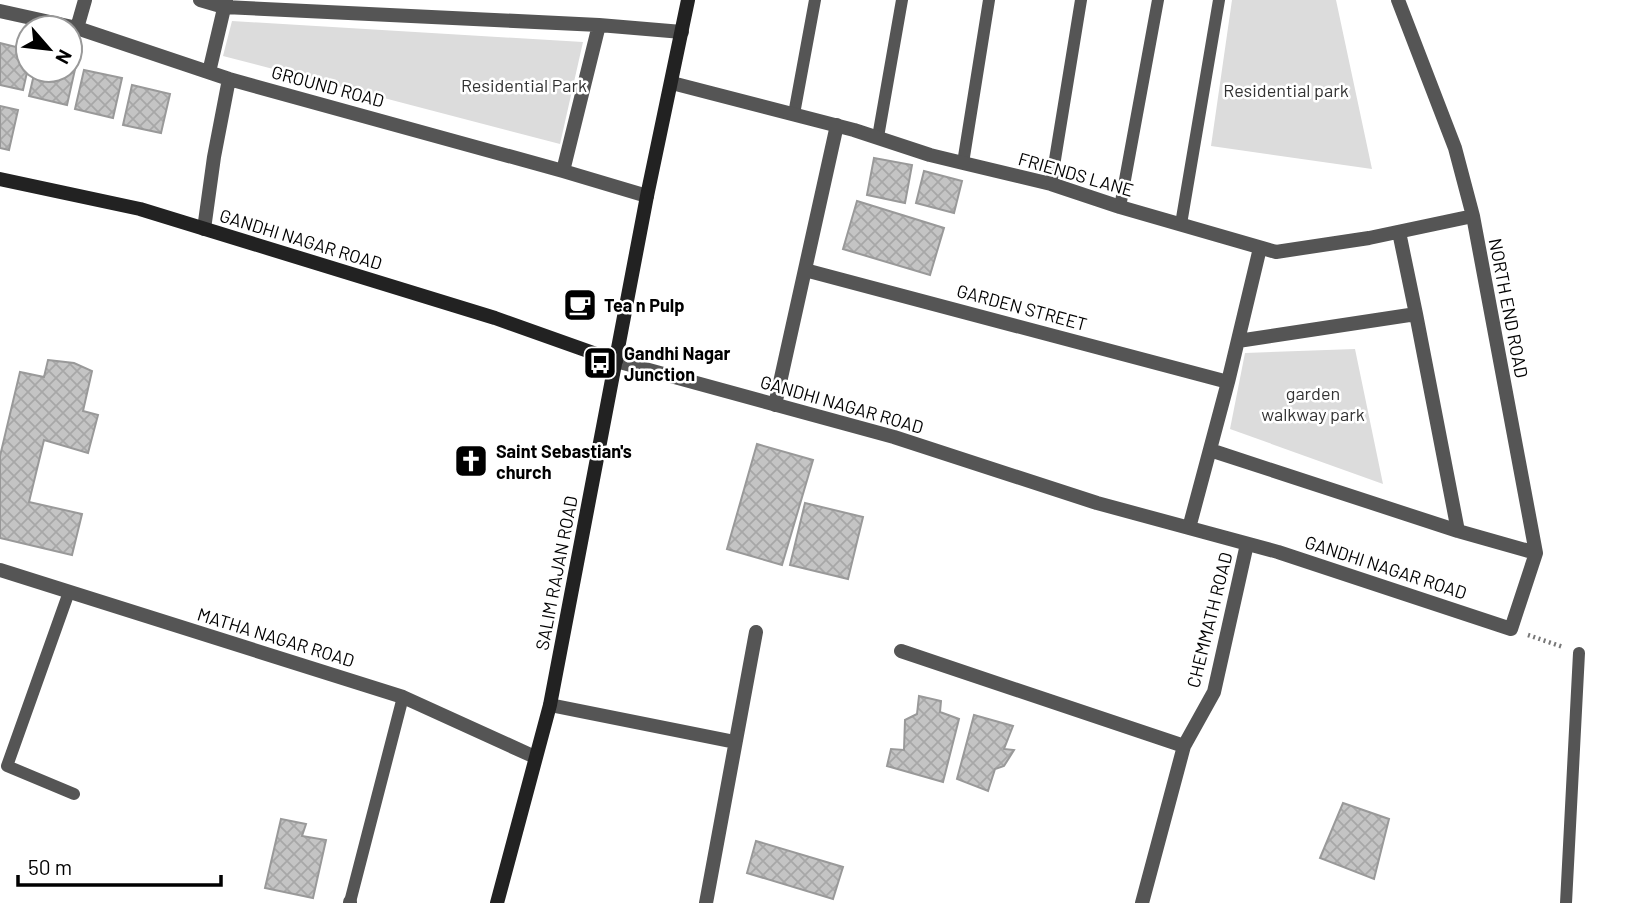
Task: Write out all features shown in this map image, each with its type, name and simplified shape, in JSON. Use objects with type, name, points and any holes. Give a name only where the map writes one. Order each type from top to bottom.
[{"type":"main road","name":"SALIM RAJAN ROAD","points":[[497,903],[550,705],[647,196],[688,0]]},
{"type":"main road","name":"GANDHI NAGAR ROAD","points":[[0,179],[140,209],[495,318],[616,361]]},
{"type":"street","points":[[200,0],[682,32]]},
{"type":"street","name":"NORTH END ROAD","points":[[1398,0],[1455,148],[1473,216],[1536,553],[1511,629]]},
{"type":"street","points":[[209,72],[225,3]]},
{"type":"street","points":[[563,171],[599,25]]},
{"type":"street","name":"GROUND ROAD","points":[[84,30],[229,79],[647,196]]},
{"type":"street","points":[[204,229],[229,79]]},
{"type":"street","name":"FRIENDS LANE","points":[[672,83],[837,125],[962,163],[1051,184],[1276,252],[1369,238],[1473,216]]},
{"type":"street","points":[[775,405],[837,125]]},
{"type":"street","points":[[1399,232],[1458,531]]},
{"type":"street","points":[[1189,528],[1260,248]]},
{"type":"street","name":"GARDEN STREET","points":[[805,270],[1228,382]]},
{"type":"street","points":[[1238,341],[1416,314]]},
{"type":"street","name":"GANDHI NAGAR ROAD","points":[[616,361],[894,437],[1097,503],[1291,556],[1511,629]]},
{"type":"street","points":[[1210,450],[1458,531],[1536,553]]},
{"type":"street","name":"CHEMMATH ROAD","points":[[1142,903],[1184,746],[1214,691],[1247,544]]},
{"type":"street","name":"MATHA NAGAR ROAD","points":[[0,570],[403,697],[535,757]]},
{"type":"street","points":[[706,903],[756,632]]},
{"type":"street","points":[[901,650],[1184,746]]},
{"type":"street","points":[[550,705],[735,742]]},
{"type":"lane","points":[[794,114],[816,0]]},
{"type":"lane","points":[[878,137],[902,0]]},
{"type":"lane","points":[[962,163],[989,0]]},
{"type":"lane","points":[[1051,184],[1080,0]]},
{"type":"lane","points":[[1120,206],[1158,0]]},
{"type":"lane","points":[[1181,224],[1219,0]]},
{"type":"lane","points":[[69,592],[7,766],[74,794]]},
{"type":"lane","points":[[1566,903],[1579,653]]},
{"type":"lane","points":[[350,902],[403,697]]},
{"type":"path","points":[[1511,629],[1579,653]]},
{"type":"green space","name":"Residential park","points":[[1232,0],[1336,0],[1372,169],[1211,146]]},
{"type":"green space","name":"Residential Park","points":[[232,21],[583,42],[560,144],[223,56]]},
{"type":"green space","name":"garden walkway park","points":[[1355,349],[1383,484],[1230,429],[1245,353]]},
{"type":"building","points":[[0,43],[14,46],[14,84],[24,84],[23,90],[0,85]]},
{"type":"building","points":[[84,70],[122,78],[113,118],[75,109],[81,84],[84,84]]},
{"type":"building","points":[[32,84],[72,84],[67,105],[29,96]]},
{"type":"building","points":[[132,85],[170,94],[161,133],[123,125]]},
{"type":"building","points":[[0,106],[18,110],[9,150],[0,148]]},
{"type":"building","points":[[874,158],[912,165],[905,203],[867,195]]},
{"type":"building","points":[[924,171],[962,181],[954,213],[916,203]]},
{"type":"building","points":[[857,201],[944,228],[930,275],[843,249]]},
{"type":"building","points":[[48,360],[74,363],[92,371],[83,411],[98,415],[88,453],[44,440],[29,502],[82,514],[72,555],[0,538],[0,456],[20,372],[44,377]]},
{"type":"building","points":[[757,444],[813,460],[782,565],[727,549]]},
{"type":"building","points":[[805,503],[863,517],[848,579],[790,565]]},
{"type":"building","points":[[919,696],[941,701],[940,712],[959,719],[943,782],[887,766],[891,749],[904,750],[905,720],[917,714]]},
{"type":"building","points":[[974,715],[1013,726],[1004,749],[1014,750],[1004,766],[995,769],[988,791],[957,779]]},
{"type":"building","points":[[1343,803],[1389,819],[1374,879],[1320,858]]},
{"type":"building","points":[[281,819],[306,824],[302,836],[326,840],[313,898],[265,888]]},
{"type":"building","points":[[756,841],[843,867],[833,899],[747,873]]},
{"type":"place","name":"Tea n Pulp","points":[[580,305]]},
{"type":"place","name":"Gandhi Nagar Junction","points":[[600,363]]},
{"type":"place","name":"Saint Sebastian's church","points":[[471,461]]}]
